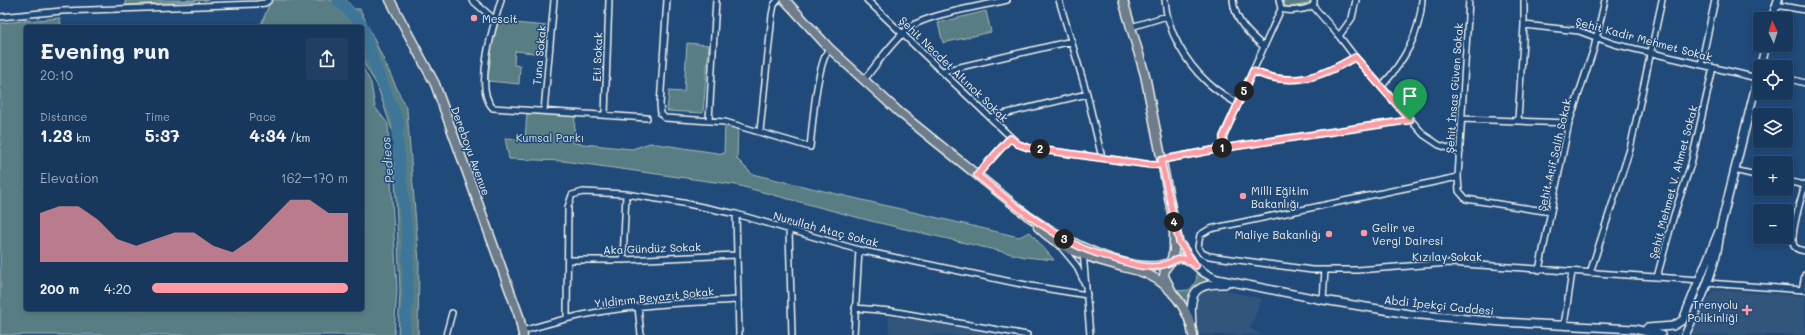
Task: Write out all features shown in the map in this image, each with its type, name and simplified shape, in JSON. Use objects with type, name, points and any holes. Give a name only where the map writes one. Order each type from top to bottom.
[{"type":"main road","name":"Dereboyu Avenue","points":[[390,0],[435,84],[525,333]]},
{"type":"main road","points":[[785,0],[830,48],[899,112],[1028,216],[1083,252],[1142,266],[1157,266],[1170,262]]},
{"type":"main road","points":[[1123,0],[1145,75],[1161,162],[1179,242],[1196,266]]},
{"type":"main road","points":[[1774,12],[1777,2]]},
{"type":"main road","points":[[1685,335],[1703,281],[1720,241],[1720,229],[1753,97]]},
{"type":"main road","points":[[1028,216],[1044,233],[1058,244],[1146,274],[1156,279],[1173,294]]},
{"type":"main road","points":[[1174,223],[1174,247],[1170,262],[1165,269],[1164,276],[1173,294],[1186,312],[1193,334]]},
{"type":"main road","name":"Abdi İpekçi Caddesi","points":[[1170,262],[1183,258],[1201,271],[1217,279],[1376,309],[1429,316],[1564,326],[1634,329],[1673,326],[1681,323],[1703,281]]},
{"type":"main road","name":"Abdi İpekçi Caddesi","points":[[1193,334],[1190,308],[1192,296],[1196,290],[1211,284],[1244,285]]},
{"type":"main road","name":"Abdi İpekçi Caddesi","points":[[1634,329],[1661,335]]},
{"type":"street","points":[[0,17],[62,11],[257,4],[265,3],[269,0]]},
{"type":"street","points":[[472,0],[495,20]]},
{"type":"street","points":[[502,0],[495,20],[487,54],[485,83],[487,100],[493,108],[647,118]]},
{"type":"street","name":"Tuna Sokak","points":[[544,111],[554,0]]},
{"type":"street","name":"Eti Sokak","points":[[605,115],[609,0]]},
{"type":"street","points":[[667,0],[660,105],[663,116],[673,119],[725,122],[760,131],[810,147],[815,100],[823,61],[830,48]]},
{"type":"street","points":[[708,120],[716,0]]},
{"type":"street","points":[[760,131],[772,15],[774,5],[778,0]]},
{"type":"street","name":"Şehit Necdet Altınok Sokak","points":[[867,0],[991,117],[1010,138],[1018,144],[1029,148],[1152,165],[1224,148],[1410,120]]},
{"type":"street","points":[[864,80],[903,33],[916,24],[935,17],[1007,0]]},
{"type":"street","points":[[1060,0],[1087,94],[1102,158]]},
{"type":"street","points":[[1165,0],[1167,16],[1184,56],[1208,84],[1238,104]]},
{"type":"street","points":[[1233,0],[1236,14],[1241,24],[1247,33],[1263,46]]},
{"type":"street","points":[[1224,148],[1223,137],[1281,9],[1279,0]]},
{"type":"street","points":[[1339,36],[1352,18],[1356,0]]},
{"type":"street","points":[[1382,86],[1402,61],[1410,47],[1420,20],[1422,0]]},
{"type":"street","name":"Şehit İnsas Güven Sokak","points":[[1469,0],[1458,177],[1459,191],[1466,199],[1551,212]]},
{"type":"street","points":[[1518,120],[1524,25],[1524,0]]},
{"type":"street","name":"Şehit Arif Salih Sokak","points":[[1539,270],[1569,123],[1597,37],[1605,0]]},
{"type":"street","points":[[1590,273],[1630,149],[1662,0]]},
{"type":"street","points":[[1701,65],[1715,0]]},
{"type":"street","points":[[1777,2],[1805,10]]},
{"type":"street","points":[[1281,9],[1286,11],[1313,3],[1355,57],[1382,86],[1410,120],[1431,140],[1460,152]]},
{"type":"street","points":[[1130,27],[1167,16]]},
{"type":"street","name":"Şehit Kadir Mehmet Sokak","points":[[1524,25],[1579,31],[1614,44],[1651,53],[1713,68],[1753,73]]},
{"type":"street","points":[[943,71],[1072,41]]},
{"type":"street","points":[[1253,71],[1262,75],[1283,79],[1307,78],[1331,71],[1355,57]]},
{"type":"street","name":"Şehit Mehmet V. Ahmet Sokak","points":[[1657,277],[1674,215],[1691,164],[1713,68]]},
{"type":"street","points":[[1793,80],[1805,83]]},
{"type":"street","points":[[991,117],[1087,94]]},
{"type":"street","points":[[1462,119],[1569,123]]},
{"type":"street","points":[[977,175],[1010,138]]},
{"type":"street","points":[[1734,170],[1753,174]]},
{"type":"street","name":"Kızılay Sokak","points":[[1458,177],[1210,229],[1200,235],[1198,247],[1202,253],[1209,256],[1312,270],[1438,263],[1657,277],[1804,290]]},
{"type":"street","points":[[1793,182],[1805,185],[1792,237],[1795,247],[1799,250],[1805,251]]},
{"type":"street","name":"Nurullah Ataç Sokak","points":[[568,260],[568,207],[570,198],[577,193],[626,194],[683,203],[736,214],[859,250],[1024,285],[1087,295]]},
{"type":"street","points":[[623,260],[626,194]]},
{"type":"street","points":[[736,214],[739,335]]},
{"type":"street","points":[[789,230],[792,335]]},
{"type":"street","points":[[1058,244],[1076,265],[1086,284]]},
{"type":"street","points":[[854,335],[859,250]]},
{"type":"street","points":[[1083,252],[1090,335]]},
{"type":"street","name":"Aka Gündüz Sokak","points":[[568,260],[623,260],[736,255]]},
{"type":"street","points":[[567,318],[568,260]]},
{"type":"street","points":[[1323,300],[1325,270]]},
{"type":"street","points":[[1564,326],[1572,272]]},
{"type":"street","points":[[1804,290],[1805,275]]},
{"type":"street","name":"Yıldirım Beyazıt Sokak","points":[[525,333],[567,318],[638,307],[738,300]]},
{"type":"street","points":[[638,307],[641,335]]},
{"type":"street","points":[[855,308],[891,311],[1027,335]]},
{"type":"street","points":[[446,335],[452,313]]},
{"type":"shaded area","points":[[1216,288],[1262,299],[1250,328],[1261,335],[1199,335],[1196,303],[1201,293]]},
{"type":"shaded area","points":[[1713,290],[1805,296],[1805,335],[1690,335]]},
{"type":"shaded area","points":[[888,316],[950,325],[1002,335],[889,335]]},
{"type":"green space","points":[[125,0],[208,0],[126,5]]},
{"type":"green space","points":[[271,0],[346,0],[354,9],[360,9],[407,110],[419,262],[418,335],[398,335],[400,290],[393,133],[377,85],[364,64],[364,25],[261,25]]},
{"type":"green space","points":[[1283,0],[1311,0],[1308,4],[1289,7],[1285,6]]},
{"type":"green space","points":[[986,11],[991,32],[943,43],[938,23]]},
{"type":"green space","points":[[60,18],[61,25],[24,25],[24,311],[364,311],[364,70],[371,83],[375,107],[388,124],[397,289],[394,335],[0,335],[0,23]]},
{"type":"green space","points":[[494,21],[546,26],[543,54],[515,51],[514,65],[520,66],[519,84],[488,81]]},
{"type":"green space","points":[[687,43],[709,45],[703,113],[667,111],[669,91],[684,92]]},
{"type":"green space","name":"Kumsal Parkı","points":[[527,113],[575,115],[574,143],[632,149],[650,143],[724,154],[725,122],[738,125],[737,159],[752,174],[1019,237],[1030,232],[1054,260],[1025,257],[871,221],[736,185],[563,161],[509,159],[505,138],[525,139]]},
{"type":"green space","points":[[1196,272],[1202,277],[1217,281],[1208,282],[1195,288],[1190,295],[1189,300],[1184,302],[1176,291],[1189,290],[1196,279]]},
{"type":"waterway","name":"Pedieos","points":[[338,0],[362,25]]},
{"type":"waterway","name":"Pedieos","points":[[364,29],[374,63],[399,123],[397,134],[408,245],[408,301],[405,320],[405,335]]},
{"type":"place","name":"Mescit","points":[[474,18]]},
{"type":"place","name":"Milli Eğitim Bakanlığı","points":[[1243,196]]},
{"type":"place","name":"Gelir ve Vergi Dairesi","points":[[1364,233]]},
{"type":"place","name":"Maliye Bakanlığı","points":[[1329,234]]},
{"type":"place","name":"Trenyolu Polikinliği","points":[[1747,310]]},
{"type":"route","points":[[1410,120],[1224,148],[1161,160],[1162,165],[1152,165],[1029,148],[1018,144],[1010,138],[977,175],[1028,216],[1082,248],[1148,267],[1160,266],[1180,258],[1188,260],[1196,266],[1179,242],[1161,160],[1192,154],[1224,148],[1222,142],[1223,137],[1253,71],[1272,78],[1293,80],[1320,75],[1331,71],[1355,57],[1382,86],[1410,120]]}]
